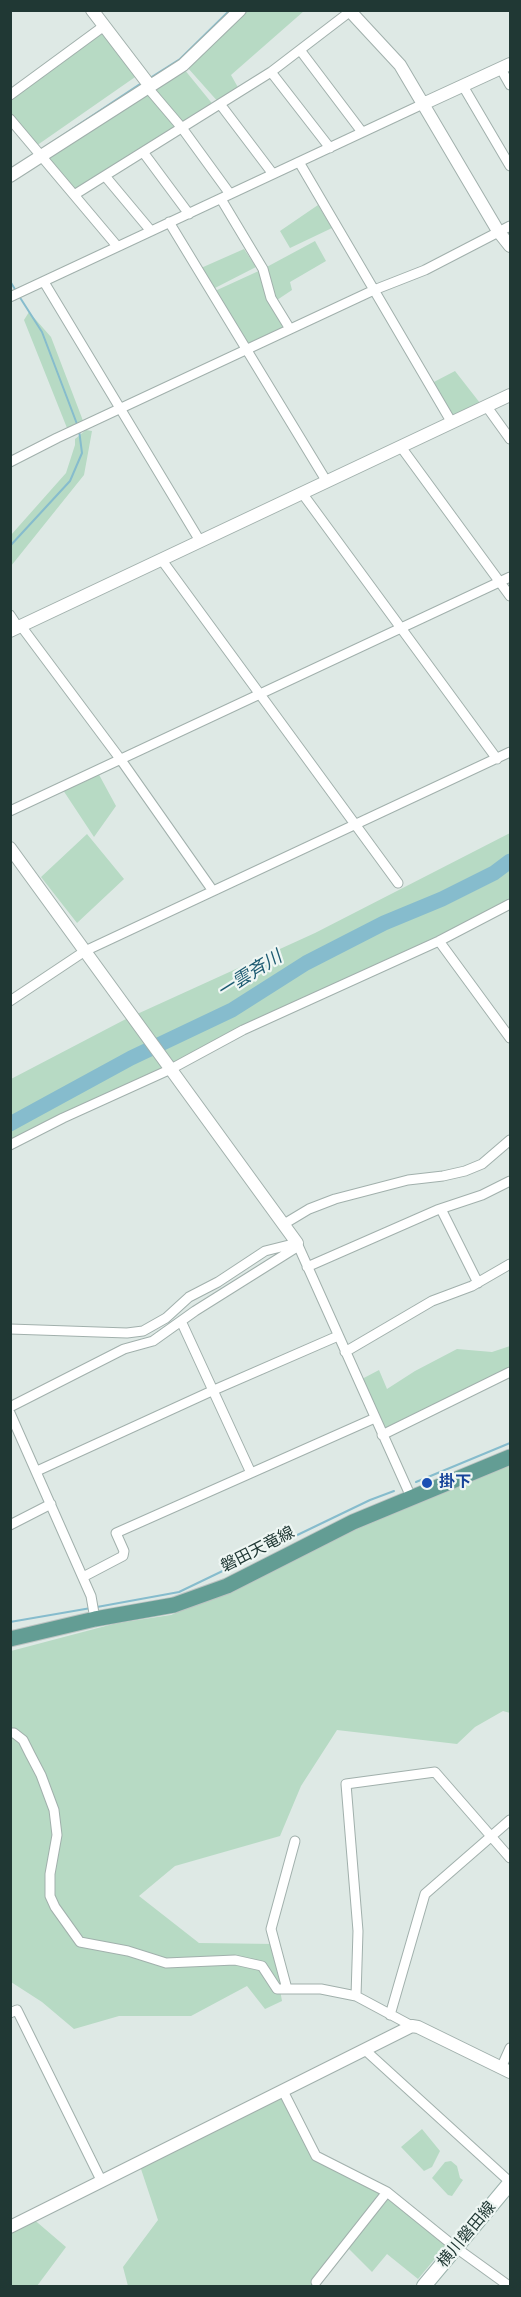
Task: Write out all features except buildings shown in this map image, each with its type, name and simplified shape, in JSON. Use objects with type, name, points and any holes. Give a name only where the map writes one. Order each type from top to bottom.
[{"type":"main road","name":"磐田天竜線","points":[[10,1639],[95,1619],[174,1605],[227,1586],[353,1522],[510,1456]]},
{"type":"main road","name":"横川磐田線","points":[[424,2286],[510,2183]]},
{"type":"street","points":[[92,10],[182,128],[226,196],[263,269],[271,298],[290,329]]},
{"type":"street","points":[[10,176],[183,65],[240,10]]},
{"type":"street","points":[[74,195],[270,72],[351,11],[400,65],[498,231],[510,246]]},
{"type":"street","points":[[10,95],[104,26]]},
{"type":"street","points":[[300,50],[362,132]]},
{"type":"street","points":[[10,297],[506,67],[510,85]]},
{"type":"street","points":[[270,72],[330,148]]},
{"type":"street","points":[[463,86],[510,166]]},
{"type":"street","points":[[220,104],[273,174]]},
{"type":"street","points":[[10,119],[117,246]]},
{"type":"street","points":[[144,152],[189,214]]},
{"type":"street","points":[[299,162],[452,423]]},
{"type":"street","points":[[105,176],[151,231]]},
{"type":"street","points":[[169,222],[327,482]]},
{"type":"street","points":[[10,462],[374,290],[425,270],[510,226]]},
{"type":"street","points":[[44,282],[200,541]]},
{"type":"street","points":[[17,628],[510,395]]},
{"type":"street","points":[[487,407],[510,439]]},
{"type":"street","points":[[401,447],[510,596]]},
{"type":"street","points":[[302,493],[497,759]]},
{"type":"street","points":[[161,559],[398,883]]},
{"type":"street","points":[[10,811],[510,577]]},
{"type":"street","points":[[10,615],[17,628],[121,760],[213,891]]},
{"type":"street","points":[[10,1001],[86,951],[510,752]]},
{"type":"street","points":[[10,848],[297,1245],[411,1497]]},
{"type":"street","points":[[10,1145],[171,1069],[243,1030],[439,941],[510,904]]},
{"type":"street","points":[[439,941],[510,1038]]},
{"type":"street","points":[[284,1224],[309,1209],[334,1199],[408,1180],[465,1172],[482,1164],[510,1140]]},
{"type":"street","points":[[307,1267],[441,1209],[482,1195],[510,1181]]},
{"type":"street","points":[[441,1209],[478,1283]]},
{"type":"street","points":[[10,1407],[124,1349],[153,1341],[297,1245]]},
{"type":"street","points":[[10,1329],[127,1333],[143,1331],[166,1318],[189,1297],[218,1282],[265,1251],[297,1245]]},
{"type":"street","points":[[345,1352],[432,1301],[478,1283],[510,1264]]},
{"type":"street","points":[[181,1321],[251,1473]]},
{"type":"street","points":[[37,1471],[338,1336]]},
{"type":"street","points":[[382,1435],[510,1372]]},
{"type":"street","points":[[10,1413],[91,1596],[95,1619]]},
{"type":"street","points":[[83,1577],[123,1556],[124,1551],[116,1533],[375,1418]]},
{"type":"street","points":[[10,1525],[51,1504]]},
{"type":"street","points":[[10,1733],[14,1733],[22,1740],[41,1774],[54,1810],[57,1835],[49,1888],[55,1907],[80,1942],[128,1951],[166,1963],[236,1960],[262,1966],[277,1989],[321,1989],[356,1996],[412,2026],[506,2070],[510,2048]]},
{"type":"street","points":[[356,1996],[358,1931],[346,1784],[435,1772],[510,1858]]},
{"type":"street","points":[[390,2015],[424,1894],[510,1820]]},
{"type":"street","points":[[287,1989],[271,1929],[295,1841]]},
{"type":"street","points":[[10,2013],[17,2010],[102,2182]]},
{"type":"street","points":[[10,2227],[412,2026]]},
{"type":"street","points":[[365,2049],[510,2183]]},
{"type":"street","points":[[283,2091],[316,2156],[387,2192],[455,2247],[509,2286]]},
{"type":"street","points":[[316,2282],[387,2192]]},
{"type":"green space","points":[[246,11],[304,11],[231,75],[240,91],[220,104],[187,67]]},
{"type":"green space","points":[[106,28],[138,75],[36,146],[11,115],[10,95]]},
{"type":"green space","points":[[184,69],[215,107],[74,195],[45,155]]},
{"type":"green space","points":[[318,205],[332,228],[290,248],[280,231]]},
{"type":"green space","points":[[315,241],[326,261],[290,282],[292,290],[274,302],[290,329],[249,349],[215,291]]},
{"type":"green space","points":[[244,249],[256,267],[213,289],[201,268]]},
{"type":"green space","points":[[29,312],[51,337],[85,426],[69,433],[24,320]]},
{"type":"green space","points":[[455,371],[480,403],[452,417],[432,383]]},
{"type":"green space","points":[[86,430],[92,431],[84,475],[11,566],[11,535],[66,473],[75,439]]},
{"type":"green space","points":[[97,771],[116,806],[94,837],[61,787]]},
{"type":"green space","points":[[510,833],[510,901],[11,1148],[11,1079],[124,1020],[315,933]]},
{"type":"green space","points":[[87,834],[124,879],[77,923],[41,877]]},
{"type":"green space","points":[[510,1346],[510,1369],[385,1428],[362,1379],[379,1370],[387,1389],[457,1349],[492,1352]]},
{"type":"green space","points":[[510,1464],[510,1713],[503,1711],[475,1727],[457,1744],[337,1730],[301,1786],[280,1836],[175,1866],[139,1896],[199,1943],[275,1944],[287,1989],[280,1990],[282,2001],[265,2009],[247,1986],[191,2016],[119,2016],[74,2029],[42,2002],[11,1982],[11,1651],[117,1623],[171,1615],[243,1584],[345,1534]]},
{"type":"green space","points":[[285,2095],[307,2146],[387,2192],[354,2236],[388,2199],[448,2243],[418,2279],[387,2254],[372,2272],[345,2245],[314,2286],[128,2286],[123,2267],[158,2220],[139,2163]]},
{"type":"green space","points":[[422,2129],[440,2151],[432,2167],[424,2171],[401,2147]]},
{"type":"green space","points":[[451,2161],[457,2166],[460,2178],[463,2180],[452,2196],[448,2195],[432,2178],[445,2162]]},
{"type":"green space","points":[[31,2217],[66,2247],[37,2286],[11,2286],[11,2227]]},
{"type":"waterway","points":[[150,78],[180,59],[230,10]]},
{"type":"waterway","points":[[45,147],[143,82]]},
{"type":"waterway","points":[[10,281],[16,291]]},
{"type":"waterway","points":[[19,296],[42,332],[77,424]]},
{"type":"waterway","points":[[10,546],[70,481],[82,453],[79,430]]},
{"type":"waterway","name":"一雲斉川","points":[[10,1124],[131,1058],[232,1010],[306,963],[384,923],[442,899],[494,873],[510,861]]},
{"type":"waterway","points":[[416,1482],[510,1443]]},
{"type":"waterway","points":[[97,1607],[179,1592],[370,1500],[394,1491]]},
{"type":"waterway","points":[[10,1622],[91,1608]]},
{"type":"place","name":"掛下","points":[[427,1483]]}]
